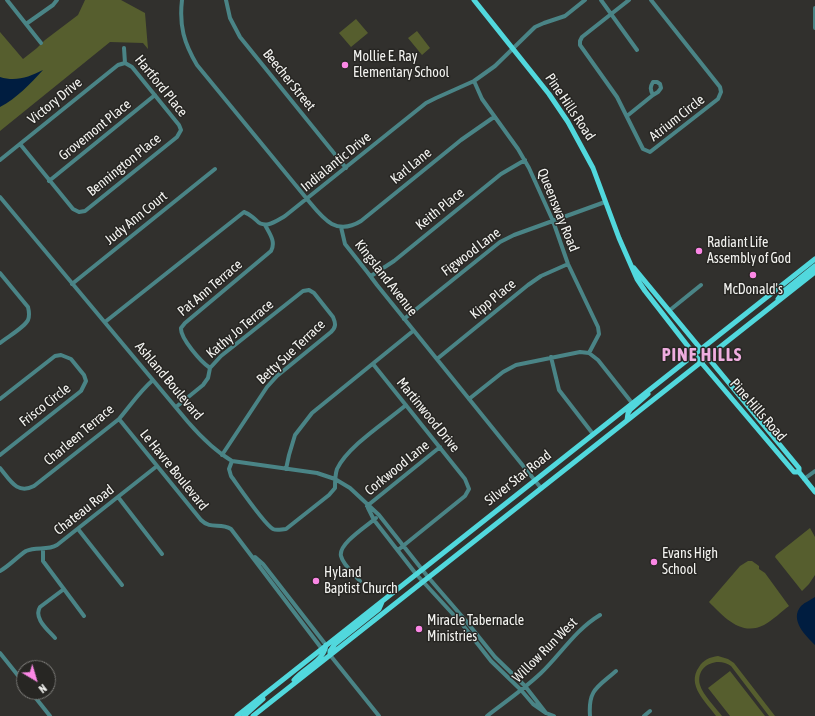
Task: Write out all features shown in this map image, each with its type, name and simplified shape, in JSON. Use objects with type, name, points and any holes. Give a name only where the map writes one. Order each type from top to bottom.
[{"type":"main road","name":"Pine Hills Road","points":[[474,0],[549,94],[568,122],[585,151],[618,238],[637,278],[645,291],[694,354],[794,472],[799,472]]},
{"type":"main road","name":"Silver Star Road","points":[[237,716],[670,372],[815,259]]},
{"type":"main road","name":"Pine Hills Road","points":[[631,264],[790,456],[799,468],[799,472],[815,492]]},
{"type":"main road","points":[[769,308],[784,291],[815,266]]},
{"type":"main road","name":"Silver Star Road","points":[[253,716],[815,272]]},
{"type":"main road","points":[[627,420],[630,410],[670,372]]},
{"type":"main road","points":[[330,655],[331,648],[379,609],[384,600]]},
{"type":"main road","points":[[287,689],[300,674],[324,654],[324,647]]},
{"type":"main road","points":[[244,716],[282,680]]},
{"type":"street","points":[[7,0],[41,43]]},
{"type":"street","points":[[26,24],[53,5],[57,0]]},
{"type":"street","points":[[182,0],[181,23],[184,38],[189,52],[197,65],[306,199],[327,221],[332,225],[341,227]]},
{"type":"street","name":"Beecher Street","points":[[226,0],[230,18],[240,37],[346,168]]},
{"type":"street","name":"Indialantic Drive","points":[[266,225],[285,216],[426,103],[474,81],[490,70],[535,27],[544,22],[565,16],[585,0]]},
{"type":"street","points":[[601,0],[637,50]]},
{"type":"street","name":"Atrium Circle","points":[[629,0],[582,37],[580,45],[617,97],[640,144],[643,148],[650,152],[718,99],[721,92],[720,87],[651,0]]},
{"type":"street","points":[[815,8],[815,28]]},
{"type":"street","name":"Hartford Place","points":[[124,48],[125,63],[132,67],[179,125],[181,130],[177,137]]},
{"type":"street","name":"Victory Drive","points":[[0,160],[118,65],[125,63]]},
{"type":"street","name":"Queensway Road","points":[[474,81],[482,99],[525,160],[553,221],[568,264],[599,329],[598,336],[589,354]]},
{"type":"street","points":[[627,116],[653,95]]},
{"type":"street","name":"Grovemont Place","points":[[49,181],[155,96]]},
{"type":"street","name":"Karl Lane","points":[[341,227],[354,225],[361,221],[461,140],[494,117]]},
{"type":"street","name":"Bennington Place","points":[[49,181],[73,209],[79,212],[85,211],[177,137]]},
{"type":"street","points":[[20,144],[49,181]]},
{"type":"street","name":"Keith Place","points":[[371,276],[394,261],[501,174],[525,160]]},
{"type":"street","name":"Judy Ann Court","points":[[72,284],[214,169]]},
{"type":"street","name":"Ashland Boulevard","points":[[0,197],[201,436],[222,455],[232,461],[317,473],[335,479],[350,488],[367,506],[379,515],[422,570],[523,688]]},
{"type":"street","name":"Figwood Lane","points":[[404,319],[500,242],[514,235],[605,202]]},
{"type":"street","points":[[105,322],[244,212],[251,214],[260,223],[266,225]]},
{"type":"street","name":"Pat Ann Terrace","points":[[210,368],[205,365],[182,337],[181,328],[184,323],[271,252],[273,247],[273,238],[266,225]]},
{"type":"street","name":"Kingsland Avenue","points":[[341,227],[345,244],[413,331],[541,488]]},
{"type":"street","name":"Kipp Place","points":[[436,359],[528,285],[541,276],[568,264]]},
{"type":"street","points":[[0,273],[28,307],[29,313],[28,319],[24,325],[0,343]]},
{"type":"street","points":[[670,310],[701,285]]},
{"type":"street","name":"Kathy Jo Terrace","points":[[176,407],[203,385],[208,378],[210,368],[221,356],[303,291],[309,290],[314,293],[325,306]]},
{"type":"street","name":"Betty Sue Terrace","points":[[222,455],[267,387],[277,376],[335,328],[336,322],[325,306]]},
{"type":"street","points":[[286,469],[295,435],[312,413],[413,331]]},
{"type":"street","points":[[469,400],[509,368],[524,363],[576,352],[589,354],[598,360],[632,403]]},
{"type":"street","name":"Frisco Circle","points":[[0,399],[55,356],[61,355],[71,359],[84,375],[86,381],[81,391],[0,455]]},
{"type":"street","points":[[551,357],[559,390],[593,434]]},
{"type":"street","name":"Martinwood Drive","points":[[373,364],[466,479],[469,489],[465,496],[403,545]]},
{"type":"street","name":"Charleen Terrace","points":[[0,468],[17,487],[29,489],[119,419],[129,408],[133,400],[153,380]]},
{"type":"street","points":[[232,461],[229,469],[231,476],[263,518],[273,528],[278,530],[286,529],[329,495],[335,488],[337,470],[355,446],[406,405]]},
{"type":"street","name":"Le Havre Boulevard","points":[[119,419],[205,525],[227,526],[252,555],[263,564],[324,647]]},
{"type":"street","name":"Corkwood Lane","points":[[367,506],[440,447]]},
{"type":"street","name":"Chateau Road","points":[[0,571],[26,552],[33,549],[53,548],[57,546],[157,466]]},
{"type":"street","points":[[804,479],[815,471]]},
{"type":"street","points":[[118,498],[162,554]]},
{"type":"street","name":"Ashland Boulevard","points":[[367,506],[374,520],[416,574],[462,624],[491,661],[523,688]]},
{"type":"street","points":[[360,581],[343,561],[341,550],[345,544],[379,515]]},
{"type":"street","points":[[78,529],[122,585]]},
{"type":"street","points":[[398,550],[403,545]]},
{"type":"street","points":[[43,549],[43,560],[84,616]]},
{"type":"street","points":[[54,638],[38,616],[38,611],[40,607],[64,589]]},
{"type":"street","name":"Willow Run West","points":[[487,716],[541,673],[579,630],[590,621],[600,616]]},
{"type":"street","points":[[0,653],[16,673]]},
{"type":"street","points":[[330,655],[379,716]]},
{"type":"street","points":[[590,716],[589,704],[591,695],[594,690],[616,671]]},
{"type":"street","points":[[523,688],[533,704],[546,713],[554,716]]},
{"type":"street","points":[[37,700],[50,716]]},
{"type":"street","points":[[644,716],[650,711]]},
{"type":"green space","points":[[85,0],[121,0],[145,13],[148,49],[143,43],[110,42],[0,131],[0,32],[23,59],[78,15]]},
{"type":"green space","points":[[356,19],[368,33],[351,47],[339,33]]},
{"type":"green space","points":[[417,31],[430,48],[422,55],[408,38]]},
{"type":"green space","points":[[810,528],[815,537],[815,575],[802,591],[775,557]]},
{"type":"green space","points":[[748,561],[752,561],[759,566],[759,569],[765,573],[789,606],[764,625],[756,628],[740,627],[726,619],[709,602],[740,566]]},
{"type":"green space","points":[[718,656],[728,659],[734,663],[775,716],[769,716],[731,666],[720,662],[708,665],[704,668],[699,678],[700,685],[704,693],[722,716],[716,716],[699,693],[695,680],[699,667],[703,662]]},
{"type":"green space","points":[[730,671],[765,716],[730,716],[708,688]]},
{"type":"water","points":[[43,70],[18,95],[0,107],[0,77],[17,79],[33,75]]},
{"type":"water","points":[[815,597],[815,645],[803,632],[797,617],[801,606]]},
{"type":"place","name":"Mollie E. Ray Elementary School","points":[[345,65]]},
{"type":"place","name":"Radiant Life Assembly of God","points":[[699,251]]},
{"type":"place","name":"McDonald's","points":[[753,275]]},
{"type":"place","name":"Evans High School","points":[[654,562]]},
{"type":"place","name":"Hyland Baptist Church","points":[[316,581]]},
{"type":"place","name":"Miracle Tabernacle Ministries","points":[[419,629]]},
{"type":"district","name":"PINE HILLS","points":[[702,355]]}]
